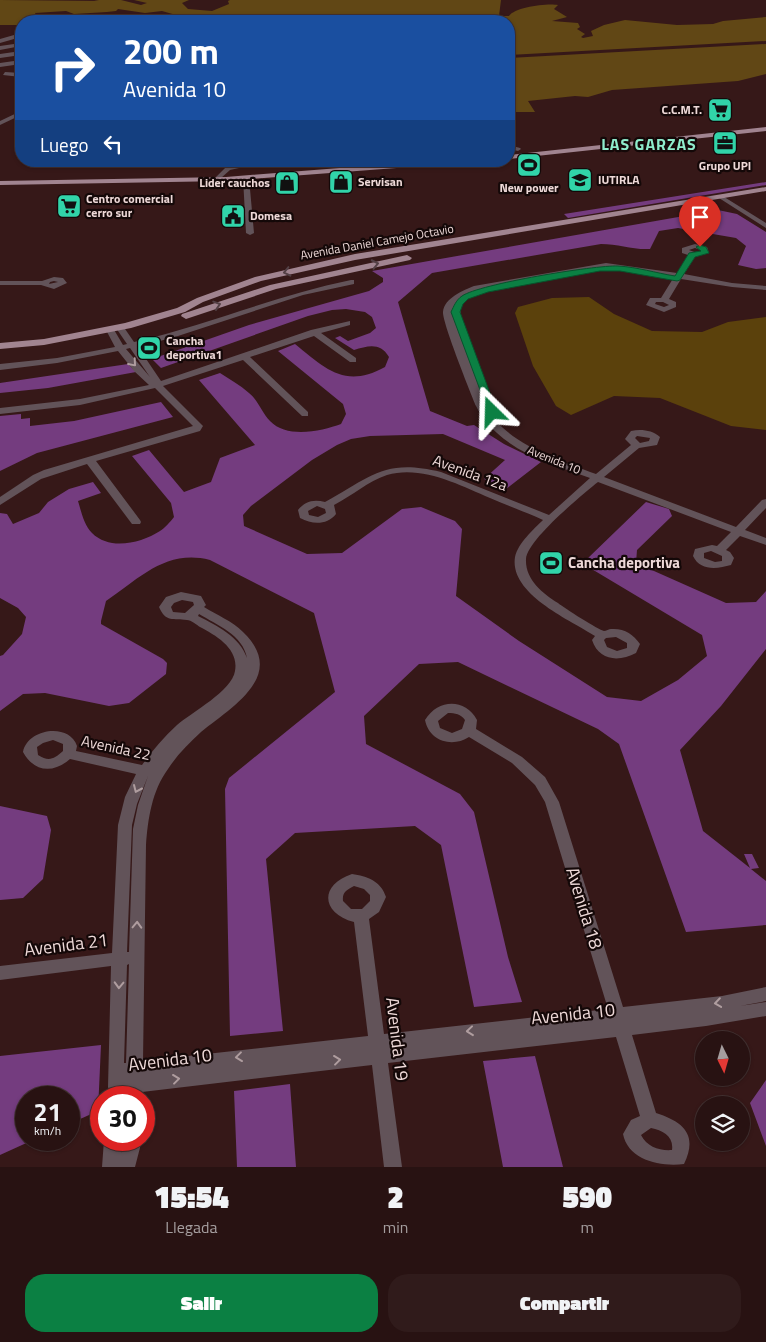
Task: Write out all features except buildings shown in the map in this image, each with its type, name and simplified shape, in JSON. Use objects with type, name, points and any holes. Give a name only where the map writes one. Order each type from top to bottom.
[{"type":"main road","points":[[515,149],[649,140],[766,127]]},
{"type":"main road","points":[[515,156],[766,127]]},
{"type":"main road","points":[[0,181],[219,177],[325,167]]},
{"type":"main road","points":[[0,181],[180,181],[246,178],[379,167]]},
{"type":"main road","name":"Avenida Daniel Camejo Octavio","points":[[728,199],[766,189]]},
{"type":"main road","name":"Avenida Daniel Camejo Octavio","points":[[0,346],[117,332],[167,323],[211,306],[273,287],[330,273],[517,236],[728,199],[766,195]]},
{"type":"main road","name":"Avenida Daniel Camejo Octavio","points":[[0,354],[58,348],[117,332]]},
{"type":"street","points":[[0,41],[15,37]]},
{"type":"street","points":[[0,48],[15,46]]},
{"type":"street","points":[[0,56],[15,54]]},
{"type":"street","points":[[0,66],[15,63]]},
{"type":"street","points":[[5,74],[15,75]]},
{"type":"street","points":[[0,123],[15,116]]},
{"type":"street","points":[[219,177],[228,168],[234,167]]},
{"type":"street","points":[[246,178],[250,233]]},
{"type":"street","points":[[728,199],[766,220]]},
{"type":"street","points":[[728,199],[766,226]]},
{"type":"street","points":[[664,300],[692,255]]},
{"type":"street","name":"Avenida 10","points":[[766,290],[606,265],[477,288],[460,295],[452,302],[447,312],[456,327],[486,417],[536,454],[600,476],[766,542]]},
{"type":"street","points":[[0,284],[45,282]]},
{"type":"street","points":[[0,367],[71,358],[151,341],[260,305],[351,282]]},
{"type":"street","points":[[0,411],[60,405],[157,385],[347,322]]},
{"type":"street","points":[[117,332],[132,345],[158,380],[157,385]]},
{"type":"street","points":[[0,502],[43,474],[197,429],[198,426],[157,385],[150,382],[120,348],[117,332]]},
{"type":"street","points":[[314,332],[352,360]]},
{"type":"street","points":[[244,356],[305,414]]},
{"type":"street","points":[[602,635],[536,592],[527,581],[521,557],[526,545],[550,519],[637,445]]},
{"type":"street","points":[[89,459],[136,522]]},
{"type":"street","name":"Avenida 12a","points":[[327,505],[344,497],[371,478],[403,469],[433,473],[550,519]]},
{"type":"street","points":[[720,550],[766,502]]},
{"type":"street","name":"Avenida 10","points":[[739,530],[766,536]]},
{"type":"street","name":"Avenida 10","points":[[116,1085],[119,959],[127,815],[175,735],[231,689],[241,674],[241,660],[237,649],[231,641],[194,612]]},
{"type":"street","name":"Avenida 18","points":[[470,731],[517,760],[540,782],[552,802],[650,1120]]},
{"type":"street","name":"Avenida 22","points":[[68,754],[152,772]]},
{"type":"street","name":"Avenida 10","points":[[152,772],[152,782],[140,828],[133,1084],[260,1062],[378,1048],[619,1022],[739,1014],[766,1009]]},
{"type":"street","name":"Avenida 19","points":[[361,915],[394,1167]]},
{"type":"street","name":"Avenida 21","points":[[0,973],[136,957]]},
{"type":"street","name":"Avenida 10","points":[[619,1022],[766,994]]},
{"type":"street","points":[[116,1085],[133,1084]]},
{"type":"street","points":[[111,1167],[112,1151]]},
{"type":"street","points":[[126,1167],[130,1151]]},
{"type":"shaded area","points":[[0,0],[121,0],[141,5],[147,3],[134,0],[189,0],[182,3],[188,9],[212,11],[229,4],[228,1],[230,0],[501,0],[499,15],[176,15],[162,11],[145,13],[118,9],[116,11],[74,14],[66,11],[35,13],[36,15],[15,15],[15,25],[0,25]]},
{"type":"shaded area","points":[[558,5],[554,9],[567,17],[552,21],[578,23],[580,27],[577,29],[585,34],[581,37],[583,38],[593,36],[591,31],[604,25],[625,20],[677,25],[713,24],[723,21],[766,17],[766,41],[515,55],[515,15],[510,15],[518,10],[532,6]]},
{"type":"shaded area","points":[[766,44],[766,74],[738,81],[612,90],[588,97],[575,96],[528,101],[535,112],[515,112],[515,58]]},
{"type":"shaded area","points":[[766,182],[766,185],[568,218],[564,214]]},
{"type":"shaded area","points":[[718,210],[737,214],[766,232],[766,268],[756,269],[738,265],[746,246],[736,238],[678,228],[659,231],[650,249],[601,244],[432,273],[398,302],[430,411],[467,426],[474,425],[504,444],[541,462],[506,489],[484,479],[505,460],[443,434],[370,436],[351,439],[312,460],[251,506],[243,515],[244,526],[307,554],[342,553],[402,509],[421,507],[455,521],[462,529],[456,596],[519,641],[607,697],[641,701],[678,680],[707,656],[702,635],[590,568],[587,559],[646,502],[669,509],[672,516],[637,550],[636,563],[726,603],[756,602],[766,591],[766,649],[721,706],[680,750],[703,831],[750,868],[744,854],[752,854],[759,868],[751,869],[766,881],[766,925],[686,932],[619,744],[598,729],[458,662],[419,664],[364,716],[366,744],[460,794],[474,812],[508,957],[522,1002],[474,1007],[441,845],[415,826],[295,833],[266,859],[283,1031],[230,1036],[225,789],[229,778],[335,692],[314,613],[210,560],[194,558],[167,562],[142,575],[106,601],[101,621],[101,624],[163,659],[167,663],[166,674],[129,703],[109,706],[45,693],[23,694],[0,711],[0,656],[22,634],[26,617],[18,608],[0,598],[0,513],[7,514],[13,524],[39,513],[48,502],[69,489],[93,482],[101,493],[78,501],[89,530],[99,539],[108,542],[126,543],[144,539],[162,530],[174,517],[171,503],[132,456],[149,450],[184,492],[211,482],[220,458],[255,445],[199,380],[220,373],[252,396],[267,418],[277,427],[295,432],[315,431],[341,424],[346,414],[343,404],[278,351],[295,344],[327,368],[347,376],[371,373],[385,367],[389,357],[378,347],[373,346],[354,350],[335,338],[340,336],[348,341],[370,333],[376,328],[372,317],[365,312],[346,309],[332,310],[308,316],[161,368],[152,359],[249,325],[369,291],[383,282],[383,278],[372,271]]},
{"type":"shaded area","points":[[589,297],[614,314],[652,331],[702,332],[728,322],[766,317],[766,430],[731,426],[660,398],[614,396],[571,415],[556,406],[533,366],[515,313],[518,307],[552,298]]},
{"type":"shaded area","points":[[128,364],[136,372],[48,388],[0,393],[0,383]]},
{"type":"shaded area","points":[[161,402],[173,417],[37,453],[0,471],[0,416],[21,414],[21,419],[30,418],[30,426],[74,421]]},
{"type":"shaded area","name":"Cancha deportiva","points":[[556,553],[562,572],[546,572],[541,554]]},
{"type":"shaded area","points":[[0,806],[47,816],[51,830],[43,879],[23,898],[0,900]]},
{"type":"shaded area","points":[[101,1045],[99,1086],[90,1086],[90,1115],[80,1119],[80,1086],[15,1086],[15,1148],[0,1155],[0,1056]]},
{"type":"shaded area","points":[[535,1056],[563,1167],[503,1167],[483,1061]]},
{"type":"shaded area","points":[[766,1080],[766,1146],[750,1103]]},
{"type":"shaded area","points":[[290,1084],[296,1167],[237,1167],[234,1091]]},
{"type":"place","name":"C.C.M.T.","points":[[720,110]]},
{"type":"place","name":"Grupo UPI","points":[[725,143]]},
{"type":"place","name":"New power","points":[[529,165]]},
{"type":"place","name":"IUTIRLA","points":[[580,180]]},
{"type":"place","name":"Servisan","points":[[341,182]]},
{"type":"place","name":"Lider cauchos","points":[[287,183]]},
{"type":"place","name":"Centro comercial cerro sur","points":[[69,206]]},
{"type":"place","name":"Domesa","points":[[233,216]]},
{"type":"place","name":"Cancha deportiva1","points":[[149,348]]},
{"type":"place","name":"Cancha deportiva","points":[[551,563]]},
{"type":"district","name":"LAS GARZAS","points":[[649,144]]},
{"type":"route","points":[[492,412],[457,319],[456,307],[465,298],[486,290],[609,268],[677,278],[692,255],[705,253],[706,251],[700,247]]}]
